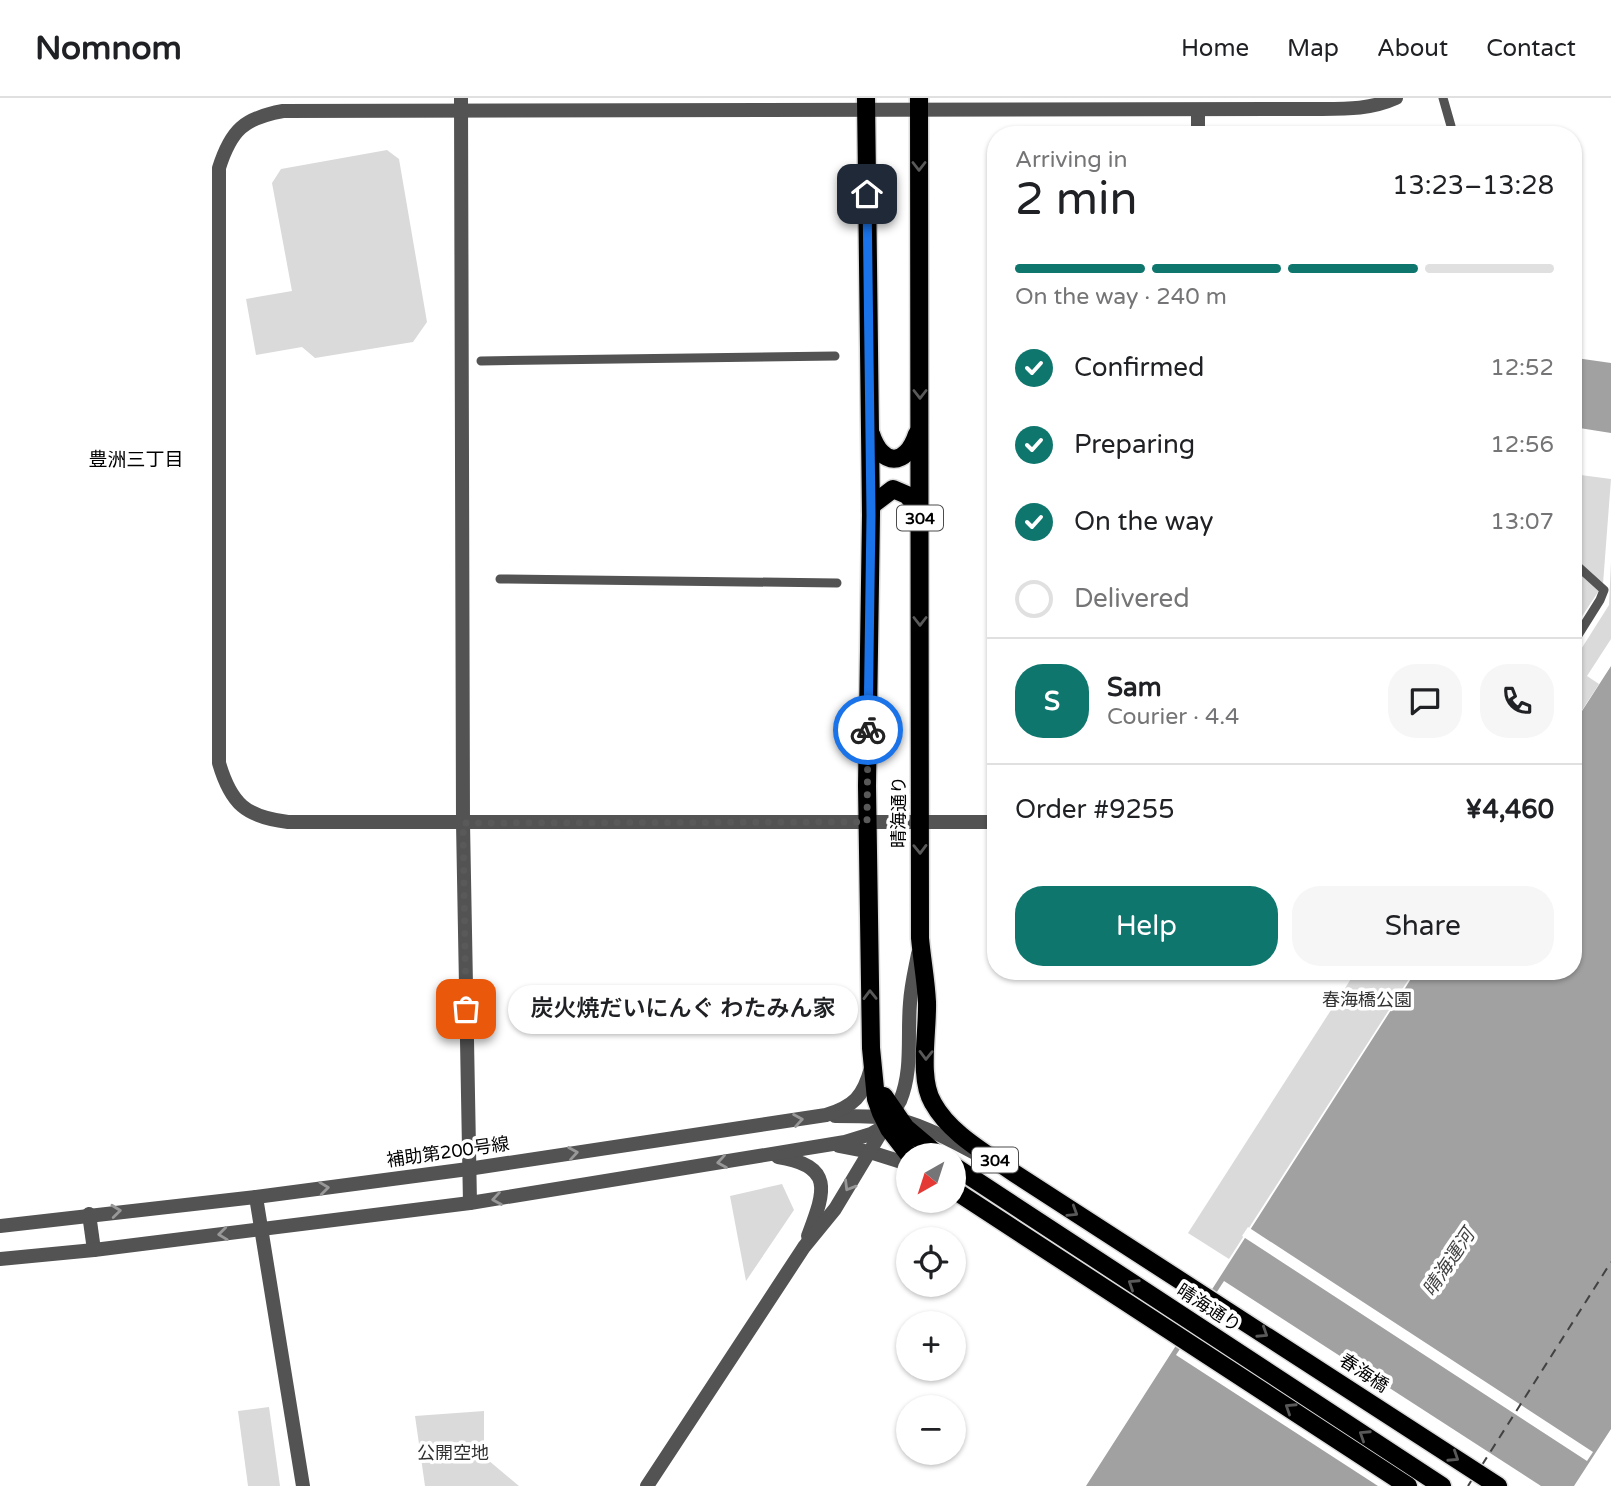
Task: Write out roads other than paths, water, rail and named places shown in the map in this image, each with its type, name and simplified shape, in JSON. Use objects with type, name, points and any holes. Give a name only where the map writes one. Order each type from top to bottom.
[{"type":"main road","name":"晴海通り","points":[[866,104],[871,515],[867,822],[872,1063],[876,1099],[902,1143]]},
{"type":"main road","name":"晴海通り","points":[[919,104],[920,938],[927,1001],[926,1069],[929,1095],[951,1127],[1013,1173],[1206,1296]]},
{"type":"main road","points":[[870,429],[878,449],[888,458],[898,460],[909,451],[920,428]]},
{"type":"main road","points":[[871,515],[872,505],[893,489],[907,495],[920,510]]},
{"type":"main road","points":[[889,1120],[922,1143]]},
{"type":"main road","name":"晴海通り","points":[[966,1174],[1442,1486]]},
{"type":"main road","name":"304","points":[[966,1198],[1408,1486]]},
{"type":"main road","name":"春海橋","points":[[1206,1296],[1498,1486]]},
{"type":"street","points":[[987,822],[288,822],[262,819],[241,804],[226,786],[219,763],[219,168],[226,145],[240,128],[260,115],[283,111],[461,104],[919,104],[1198,110],[1357,108],[1386,103],[1396,98]]},
{"type":"street","points":[[1443,98],[1451,126]]},
{"type":"street","points":[[461,104],[463,823],[470,1203]]},
{"type":"street","points":[[1198,110],[1198,126]]},
{"type":"street","points":[[481,361],[835,356]]},
{"type":"street","points":[[1582,570],[1604,590],[1582,629]]},
{"type":"street","points":[[500,579],[837,583]]},
{"type":"street","points":[[647,1486],[804,1247],[835,1209],[889,1120],[905,1088],[910,1001],[920,938]]},
{"type":"street","name":"補助第200号線","points":[[0,1226],[256,1197],[468,1169],[826,1115],[844,1110],[853,1104],[864,1087],[872,1063]]},
{"type":"street","points":[[826,1115],[889,1120],[942,1136],[1013,1173]]},
{"type":"street","points":[[0,1259],[262,1230],[470,1203],[861,1138],[889,1120]]},
{"type":"street","points":[[829,1144],[896,1160]]},
{"type":"street","points":[[766,1155],[807,1164],[817,1174],[821,1184],[821,1201],[804,1247]]},
{"type":"street","points":[[256,1197],[303,1486]]},
{"type":"street","points":[[89,1214],[93,1250]]},
{"type":"water","points":[[1582,359],[1611,363],[1611,433],[1582,428]]},
{"type":"water","name":"晴海運河","points":[[1611,666],[1611,1429],[1574,1486],[1086,1486],[1410,980],[1582,980],[1582,711]]},
{"type":"place","name":"炭火焼だいにんぐ わたみん家","points":[[466,1009]]},
{"type":"district","name":"豊洲三丁目","points":[[136,459]]},
{"type":"park label","name":"春海橋公園","points":[[1367,1000]]},
{"type":"park label","name":"公開空地","points":[[453,1453]]}]
